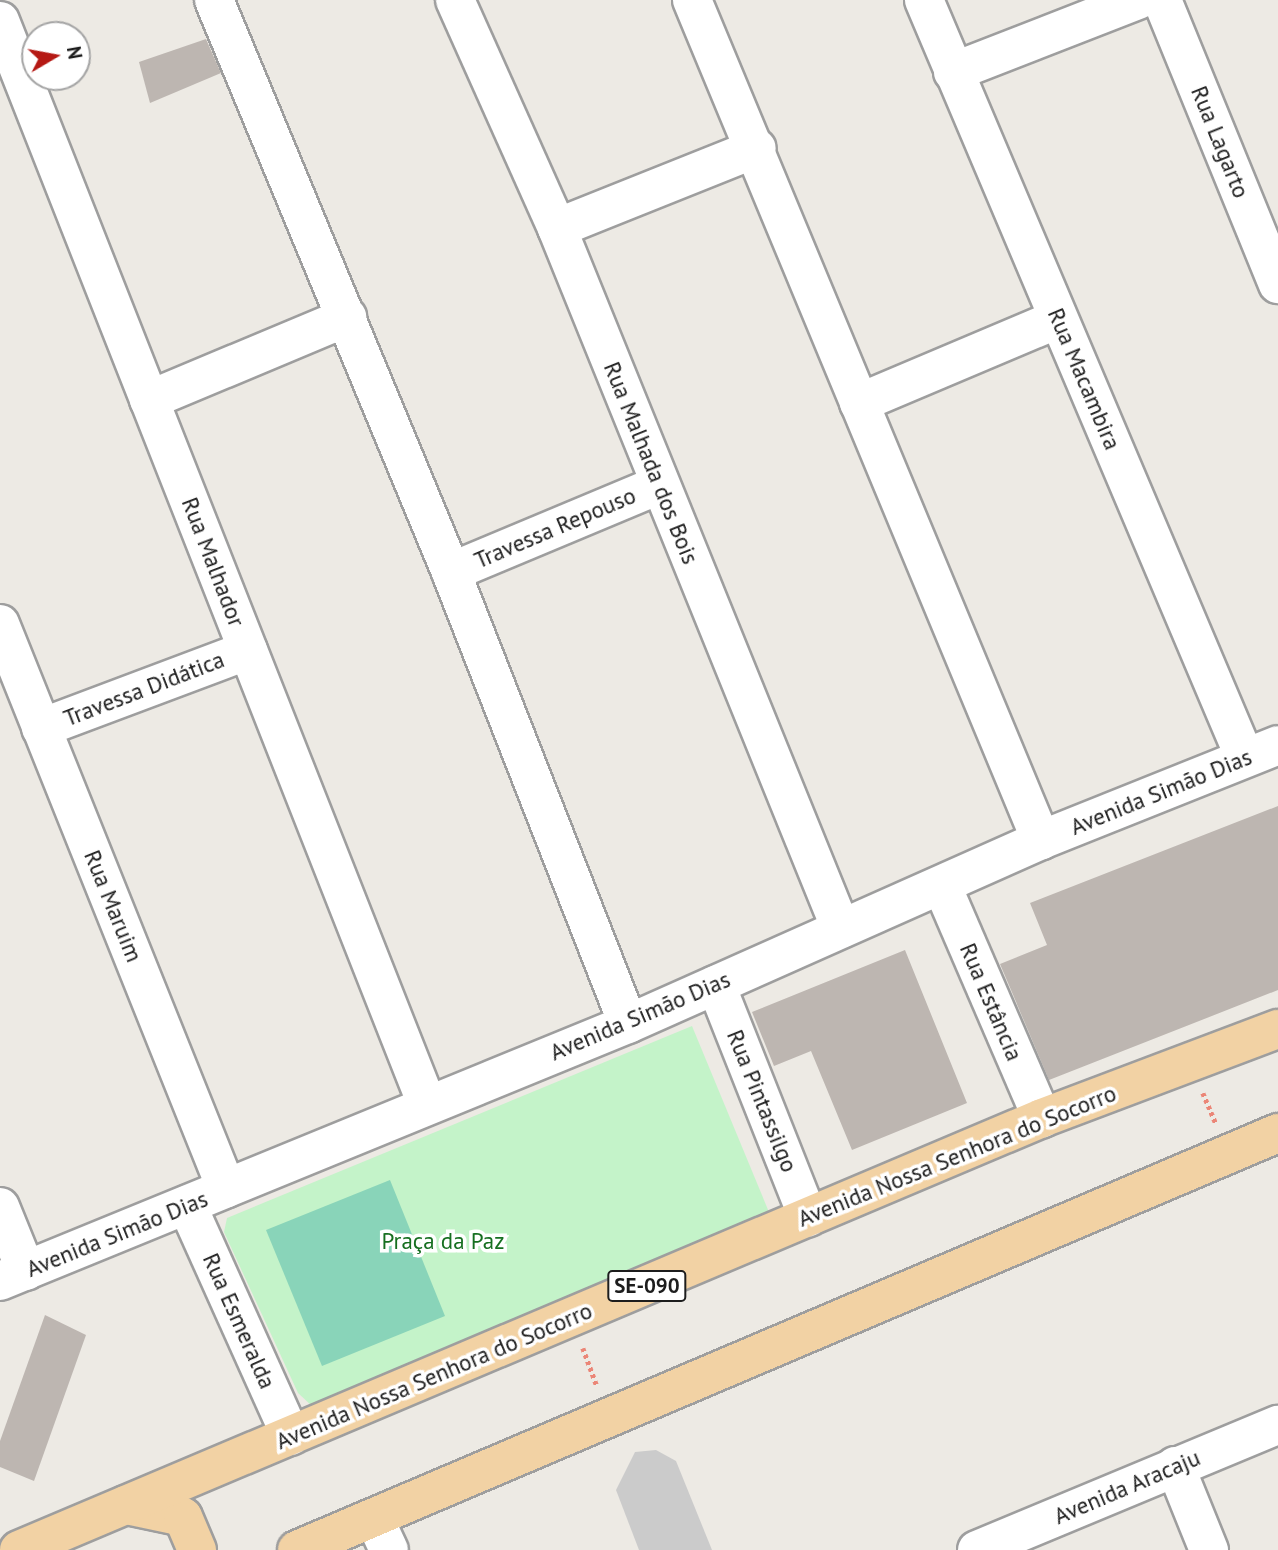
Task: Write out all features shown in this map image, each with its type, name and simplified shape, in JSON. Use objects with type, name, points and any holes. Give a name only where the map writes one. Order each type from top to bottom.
[{"type":"main road","name":"Avenida Nossa Senhora do Socorro","points":[[19,1550],[1042,1118],[1278,1029]]},
{"type":"main road","points":[[297,1550],[382,1534],[608,1417],[1278,1133]]},
{"type":"main road","points":[[126,1505],[183,1517],[197,1550]]},
{"type":"street","points":[[214,0],[451,572],[628,1024]]},
{"type":"street","name":"Rua Malhada dos Bois","points":[[455,0],[556,228],[841,929]]},
{"type":"street","points":[[692,0],[757,148],[1041,840]]},
{"type":"street","name":"Rua Macambira","points":[[924,0],[1058,319],[1261,752]]},
{"type":"street","points":[[953,72],[1138,0]]},
{"type":"street","name":"Rua Lagarto","points":[[1161,0],[1270,240],[1278,284]]},
{"type":"street","name":"Rua Malhador","points":[[0,21],[426,1102]]},
{"type":"street","points":[[556,228],[757,148]]},
{"type":"street","points":[[149,400],[347,317]]},
{"type":"street","points":[[859,402],[1058,319]]},
{"type":"street","name":"Travessa Repouso","points":[[451,572],[659,485]]},
{"type":"street","name":"Rua Maruim","points":[[0,624],[226,1188]]},
{"type":"street","name":"Travessa Didática","points":[[41,728],[248,650]]},
{"type":"street","name":"Avenida Simão Dias","points":[[13,1276],[187,1205],[426,1102],[628,1024],[1041,840],[1261,752]]},
{"type":"street","name":"Rua Estância","points":[[942,886],[1042,1118]]},
{"type":"street","name":"Rua Pintassilgo","points":[[716,985],[808,1217]]},
{"type":"street","name":"Rua Esmeralda","points":[[187,1205],[291,1436]]},
{"type":"street","points":[[0,1207],[13,1276]]},
{"type":"street","name":"Avenida Aracaju","points":[[977,1550],[1278,1425]]},
{"type":"street","points":[[1175,1466],[1209,1550]]},
{"type":"path","points":[[1189,1063],[1229,1152]]},
{"type":"path","points":[[572,1318],[608,1417]]},
{"type":"shaded area","points":[[656,1450],[676,1461],[712,1550],[639,1550],[616,1490],[635,1452]]},
{"type":"green space","name":"Praça da Paz","points":[[692,1026],[771,1217],[313,1407],[298,1393],[224,1232],[227,1218]]},
{"type":"green space","points":[[390,1180],[445,1316],[322,1366],[266,1230]]},
{"type":"building","points":[[206,39],[221,73],[150,103],[139,62]]},
{"type":"building","points":[[1278,806],[1278,990],[1049,1080],[1000,964],[1047,945],[1030,903]]},
{"type":"building","points":[[905,950],[967,1103],[852,1150],[811,1051],[774,1066],[752,1012]]},
{"type":"building","points":[[45,1315],[86,1335],[34,1481],[0,1467],[0,1441]]}]
